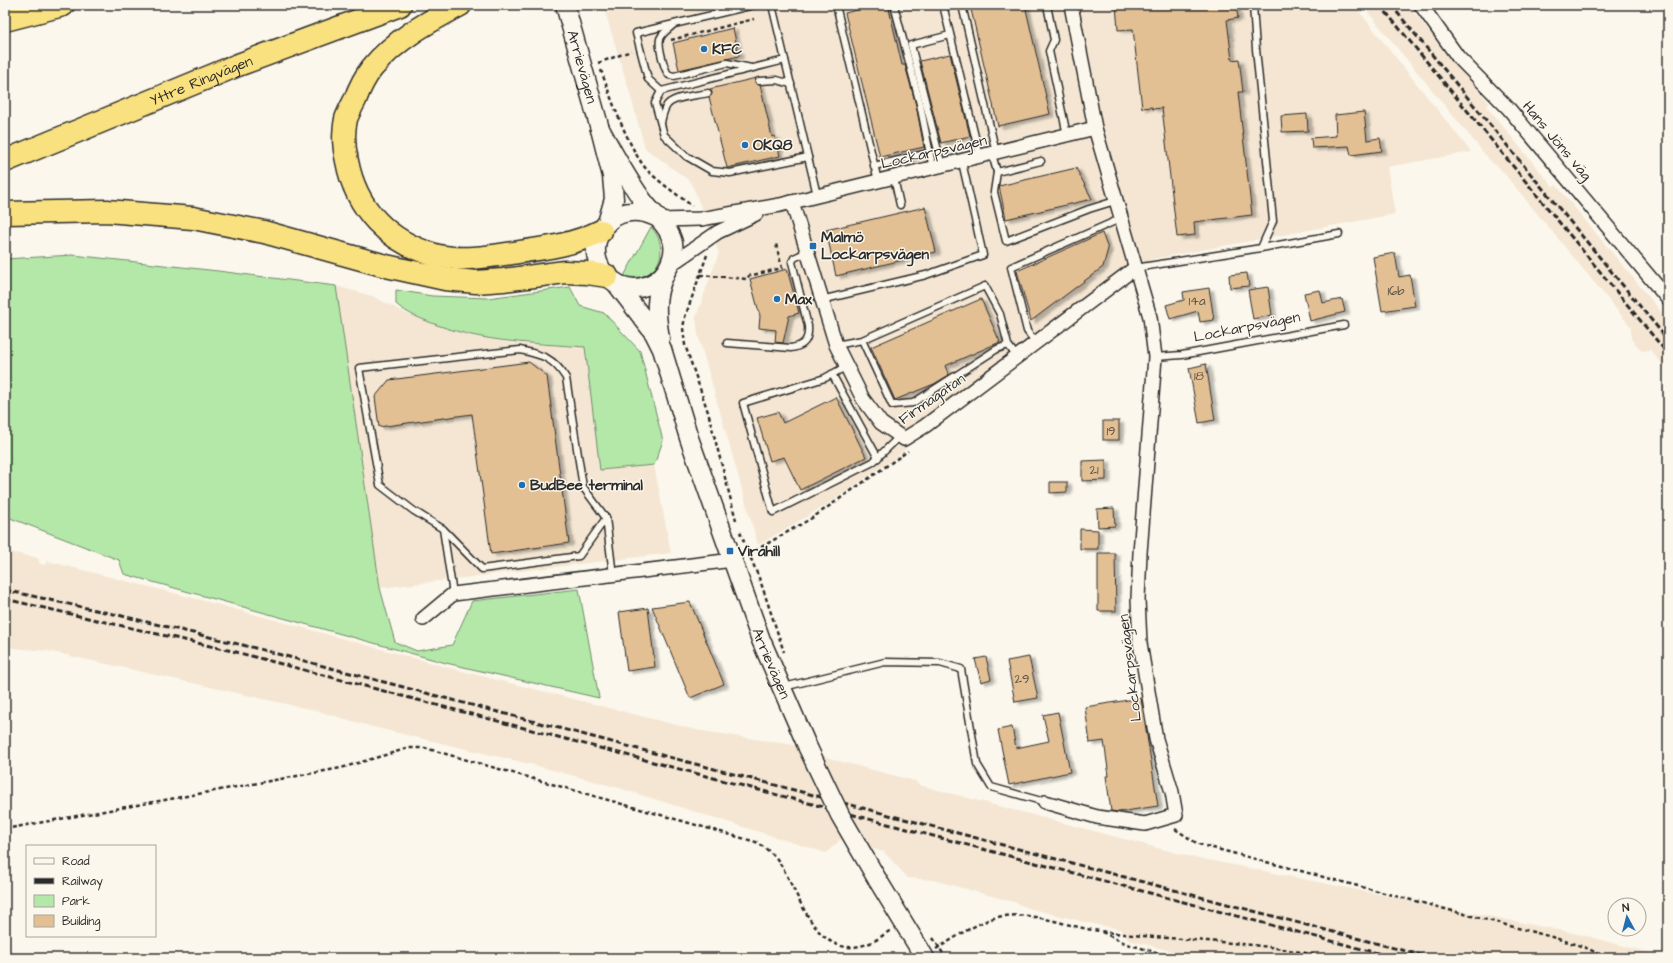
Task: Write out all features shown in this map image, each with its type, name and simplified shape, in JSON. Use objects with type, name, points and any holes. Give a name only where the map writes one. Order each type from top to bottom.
[{"type":"highway","points":[[5,20],[63,5]]},
{"type":"highway","name":"Yttre Ringvägen","points":[[5,161],[238,65],[400,5]]},
{"type":"highway","points":[[460,5],[420,26],[403,38],[371,68],[346,119],[345,152],[352,185],[367,212],[387,230],[411,246],[436,255],[462,258],[537,250],[581,241],[604,227]]},
{"type":"highway","points":[[5,213],[107,211],[193,218],[264,232],[401,270],[445,279],[476,282],[565,272],[587,272],[611,279]]},
{"type":"main road","name":"Arrievägen","points":[[566,10],[600,129],[614,192],[613,207],[604,227]]},
{"type":"main road","name":"Arrievägen","points":[[600,129],[631,183],[658,218]]},
{"type":"main road","points":[[636,211],[658,218],[671,236],[673,246],[668,268],[656,281],[643,287],[633,288],[611,279],[601,268],[597,254],[597,240],[604,227],[620,214],[636,211]]},
{"type":"main road","name":"Arrievägen","points":[[668,268],[660,285],[656,299],[656,320],[662,349],[689,438],[761,640],[808,748],[840,814],[924,957]]},
{"type":"main road","name":"Arrievägen","points":[[611,279],[627,296],[654,334],[662,349]]},
{"type":"street","name":"Lockarpsvägen","points":[[1045,802],[1097,817],[1145,824],[1176,815],[1172,792],[1156,739],[1147,694],[1140,642],[1138,598],[1155,357],[1150,317],[1095,128],[1071,5]]},
{"type":"street","name":"Hans Jöns väg","points":[[1421,5],[1458,57],[1509,109],[1668,299]]},
{"type":"street","name":"Lockarpsvägen","points":[[658,218],[701,219],[786,203],[962,162],[1095,128]]},
{"type":"street","name":"Lockarpsvägen","points":[[668,268],[706,240],[740,221],[786,203]]},
{"type":"street","name":"Firmagatan","points":[[786,203],[807,252],[836,345],[846,366],[863,399],[881,423],[904,439],[921,429],[1135,268]]},
{"type":"street","points":[[423,619],[454,594],[733,560]]},
{"type":"lane","points":[[661,91],[648,79],[636,33],[754,5]]},
{"type":"lane","points":[[772,5],[817,195]]},
{"type":"lane","points":[[837,5],[878,182]]},
{"type":"lane","points":[[894,5],[920,104],[929,153],[937,168]]},
{"type":"lane","points":[[943,5],[950,35],[997,172],[994,192],[1006,241],[1089,208],[1115,201]]},
{"type":"lane","points":[[962,5],[990,155]]},
{"type":"lane","points":[[1047,5],[1054,40],[1049,50],[1067,135]]},
{"type":"lane","points":[[1253,5],[1273,221],[1261,248]]},
{"type":"lane","points":[[674,24],[659,41],[666,70],[669,75],[674,76],[727,63],[753,68]]},
{"type":"lane","points":[[937,168],[911,45],[950,35]]},
{"type":"lane","points":[[785,60],[661,91],[655,103],[664,135],[686,156],[712,171],[730,174],[808,157]]},
{"type":"lane","points":[[759,81],[777,80],[791,84]]},
{"type":"lane","points":[[661,123],[666,106],[678,98],[708,93]]},
{"type":"lane","points":[[874,166],[929,153]]},
{"type":"lane","points":[[997,172],[1041,161]]},
{"type":"lane","points":[[821,300],[926,275],[983,255],[962,162]]},
{"type":"lane","points":[[894,178],[900,205]]},
{"type":"lane","points":[[1036,343],[1028,331],[1011,267],[1120,218]]},
{"type":"lane","points":[[1135,268],[1339,234]]},
{"type":"lane","points":[[727,343],[792,348],[799,347],[805,342],[809,335],[808,326],[792,262],[794,258],[807,252]]},
{"type":"lane","points":[[836,345],[862,340],[985,286],[1000,314],[1008,345],[1017,357]]},
{"type":"lane","name":"Lockarpsvägen","points":[[1155,357],[1182,355],[1344,325]]},
{"type":"lane","points":[[862,340],[892,405],[913,403],[997,349],[1008,345]]},
{"type":"lane","points":[[606,518],[579,556],[482,569],[443,529],[414,512],[380,485],[359,368],[520,350],[544,355],[559,366],[566,378],[583,487],[606,518],[613,575]]},
{"type":"lane","points":[[846,366],[825,378],[743,403],[773,512],[873,462],[900,436]]},
{"type":"lane","points":[[832,374],[878,458]]},
{"type":"lane","points":[[443,529],[454,594]]},
{"type":"lane","points":[[782,688],[885,662],[940,663],[960,669],[977,764],[991,787],[1045,802]]},
{"type":"path","points":[[670,40],[754,19]]},
{"type":"path","points":[[598,63],[631,51]]},
{"type":"path","points":[[596,58],[621,122],[638,156],[648,171],[699,212],[701,219]]},
{"type":"path","points":[[706,240],[709,248],[708,255],[685,317],[685,345],[708,412],[736,522]]},
{"type":"path","points":[[700,275],[747,279],[750,276],[782,268],[776,244]]},
{"type":"path","points":[[739,528],[761,583],[787,657]]},
{"type":"path","points":[[5,829],[341,768],[409,748],[425,748],[756,842],[769,850],[777,860],[813,924],[825,939],[838,946],[855,947],[868,944],[903,922]]},
{"type":"path","points":[[1161,819],[1198,844],[1552,937],[1584,947],[1608,958]]},
{"type":"path","points":[[924,957],[973,926],[998,917],[1019,915],[1100,931],[1293,949],[1326,958]]},
{"type":"path","points":[[1100,931],[1127,944],[1177,958]]},
{"type":"shaded area","points":[[603,5],[1354,5],[1471,152],[1387,167],[1395,214],[1153,259],[1114,282],[1023,348],[895,458],[828,504],[758,545],[698,335],[696,317],[719,253],[691,182],[645,148]]},
{"type":"shaded area","points":[[1362,5],[1408,5],[1489,103],[1486,106],[1553,187],[1556,185],[1668,320],[1668,371],[1650,350],[1642,351],[1631,339],[1631,327],[1498,166],[1493,164]]},
{"type":"shaded area","points":[[336,286],[372,296],[408,314],[454,331],[511,343],[585,347],[600,470],[654,465],[671,553],[380,588]]},
{"type":"shaded area","points":[[5,551],[38,558],[40,564],[45,565],[47,561],[201,600],[454,669],[696,730],[794,745],[835,760],[915,781],[919,785],[1188,856],[1583,935],[1668,958],[1197,958],[1129,940],[1120,929],[1028,908],[1014,902],[933,880],[908,878],[884,852],[841,839],[826,853],[616,787],[530,764],[373,727],[318,711],[48,651],[13,648],[5,643]]},
{"type":"green space","points":[[651,227],[661,246],[661,255],[658,264],[652,271],[645,275],[635,277],[624,276]]},
{"type":"green space","points":[[73,255],[336,286],[380,588],[395,642],[417,651],[452,645],[472,601],[579,589],[599,698],[446,663],[124,574],[119,560],[5,516],[5,259]]},
{"type":"green space","points":[[570,287],[580,306],[604,313],[640,351],[663,441],[654,465],[600,470],[585,347],[492,339],[456,331],[426,321],[411,314],[396,304],[396,290],[432,296],[488,298]]},
{"type":"building","points":[[877,5],[888,5],[902,65],[905,65],[916,105],[924,147],[880,157],[845,13]]},
{"type":"building","points":[[970,5],[1025,5],[1050,114],[998,126]]},
{"type":"building","points":[[1116,5],[1236,5],[1238,18],[1227,20],[1232,60],[1239,59],[1243,92],[1238,92],[1252,215],[1194,222],[1195,235],[1177,237],[1162,108],[1142,108],[1133,29],[1118,30]]},
{"type":"building","points":[[733,28],[739,56],[679,70],[673,43]]},
{"type":"building","points":[[950,54],[970,136],[941,143],[920,61]]},
{"type":"building","points":[[756,78],[755,82],[760,85],[772,137],[775,136],[780,156],[727,168],[709,97],[712,94],[710,89]]},
{"type":"building","points":[[1364,112],[1367,140],[1380,138],[1382,151],[1351,155],[1349,146],[1312,148],[1311,138],[1336,136],[1335,115]]},
{"type":"building","points":[[1307,114],[1308,131],[1282,132],[1281,116]]},
{"type":"building","points":[[1076,168],[1092,199],[1006,219],[999,186]]},
{"type":"building","points":[[925,207],[936,252],[836,276],[826,230]]},
{"type":"building","points":[[1102,233],[1108,249],[1103,267],[1031,321],[1017,271]]},
{"type":"building","points":[[1395,253],[1399,277],[1410,275],[1415,306],[1382,311],[1373,257]]},
{"type":"building","points":[[787,269],[799,313],[789,316],[783,343],[775,342],[776,330],[759,328],[760,316],[750,279]]},
{"type":"building","points":[[1247,273],[1249,286],[1230,288],[1229,275]]},
{"type":"building","points":[[1268,287],[1272,315],[1253,319],[1248,290]]},
{"type":"building","points":[[1209,288],[1214,320],[1200,322],[1198,311],[1170,319],[1166,305],[1184,300],[1183,292]]},
{"type":"building","points":[[1320,290],[1323,303],[1342,299],[1345,312],[1310,321],[1304,293]]},
{"type":"building","points":[[981,299],[1000,342],[945,366],[949,375],[934,384],[895,400],[871,347]]},
{"type":"building","name":"BudBee terminal","points":[[529,362],[547,376],[569,543],[491,554],[472,414],[379,427],[375,397],[389,380]]},
{"type":"building","points":[[1206,364],[1215,420],[1199,423],[1189,368]]},
{"type":"building","points":[[836,397],[866,457],[800,490],[784,457],[770,461],[757,418],[778,412],[783,423]]},
{"type":"building","points":[[1103,421],[1119,421],[1119,440],[1103,440]]},
{"type":"building","points":[[1106,460],[1106,480],[1082,481],[1082,461]]},
{"type":"building","points":[[1050,482],[1067,482],[1067,492],[1050,493]]},
{"type":"building","points":[[1114,508],[1115,526],[1098,527],[1097,509]]},
{"type":"building","points":[[1080,529],[1098,530],[1098,549],[1080,549]]},
{"type":"building","points":[[1098,553],[1115,553],[1116,611],[1098,611]]},
{"type":"building","points":[[690,602],[724,684],[690,698],[652,607]]},
{"type":"building","points":[[648,608],[655,667],[627,671],[619,612]]},
{"type":"building","points":[[986,657],[991,679],[981,682],[975,659]]},
{"type":"building","points":[[1029,657],[1038,698],[1015,702],[1007,661]]},
{"type":"building","points":[[1141,698],[1158,806],[1119,812],[1111,811],[1106,776],[1109,776],[1104,741],[1090,743],[1085,707]]},
{"type":"building","points":[[1058,712],[1070,772],[1009,785],[998,730],[1012,727],[1016,748],[1049,741],[1043,715]]},
{"type":"railway","points":[[1380,5],[1668,354]]},
{"type":"railway","points":[[1391,5],[1668,340]]},
{"type":"railway","points":[[5,590],[255,648],[1432,958]]},
{"type":"railway","points":[[5,599],[232,651],[1396,958]]},
{"type":"place","name":"KFC","points":[[704,49]]},
{"type":"place","name":"OKQ8","points":[[745,145]]},
{"type":"place","name":"Malmö Lockarpsvägen","points":[[813,246]]},
{"type":"place","name":"Max","points":[[777,299]]},
{"type":"place","name":"BudBee terminal","points":[[522,485]]},
{"type":"place","name":"Virahill","points":[[730,551]]}]
